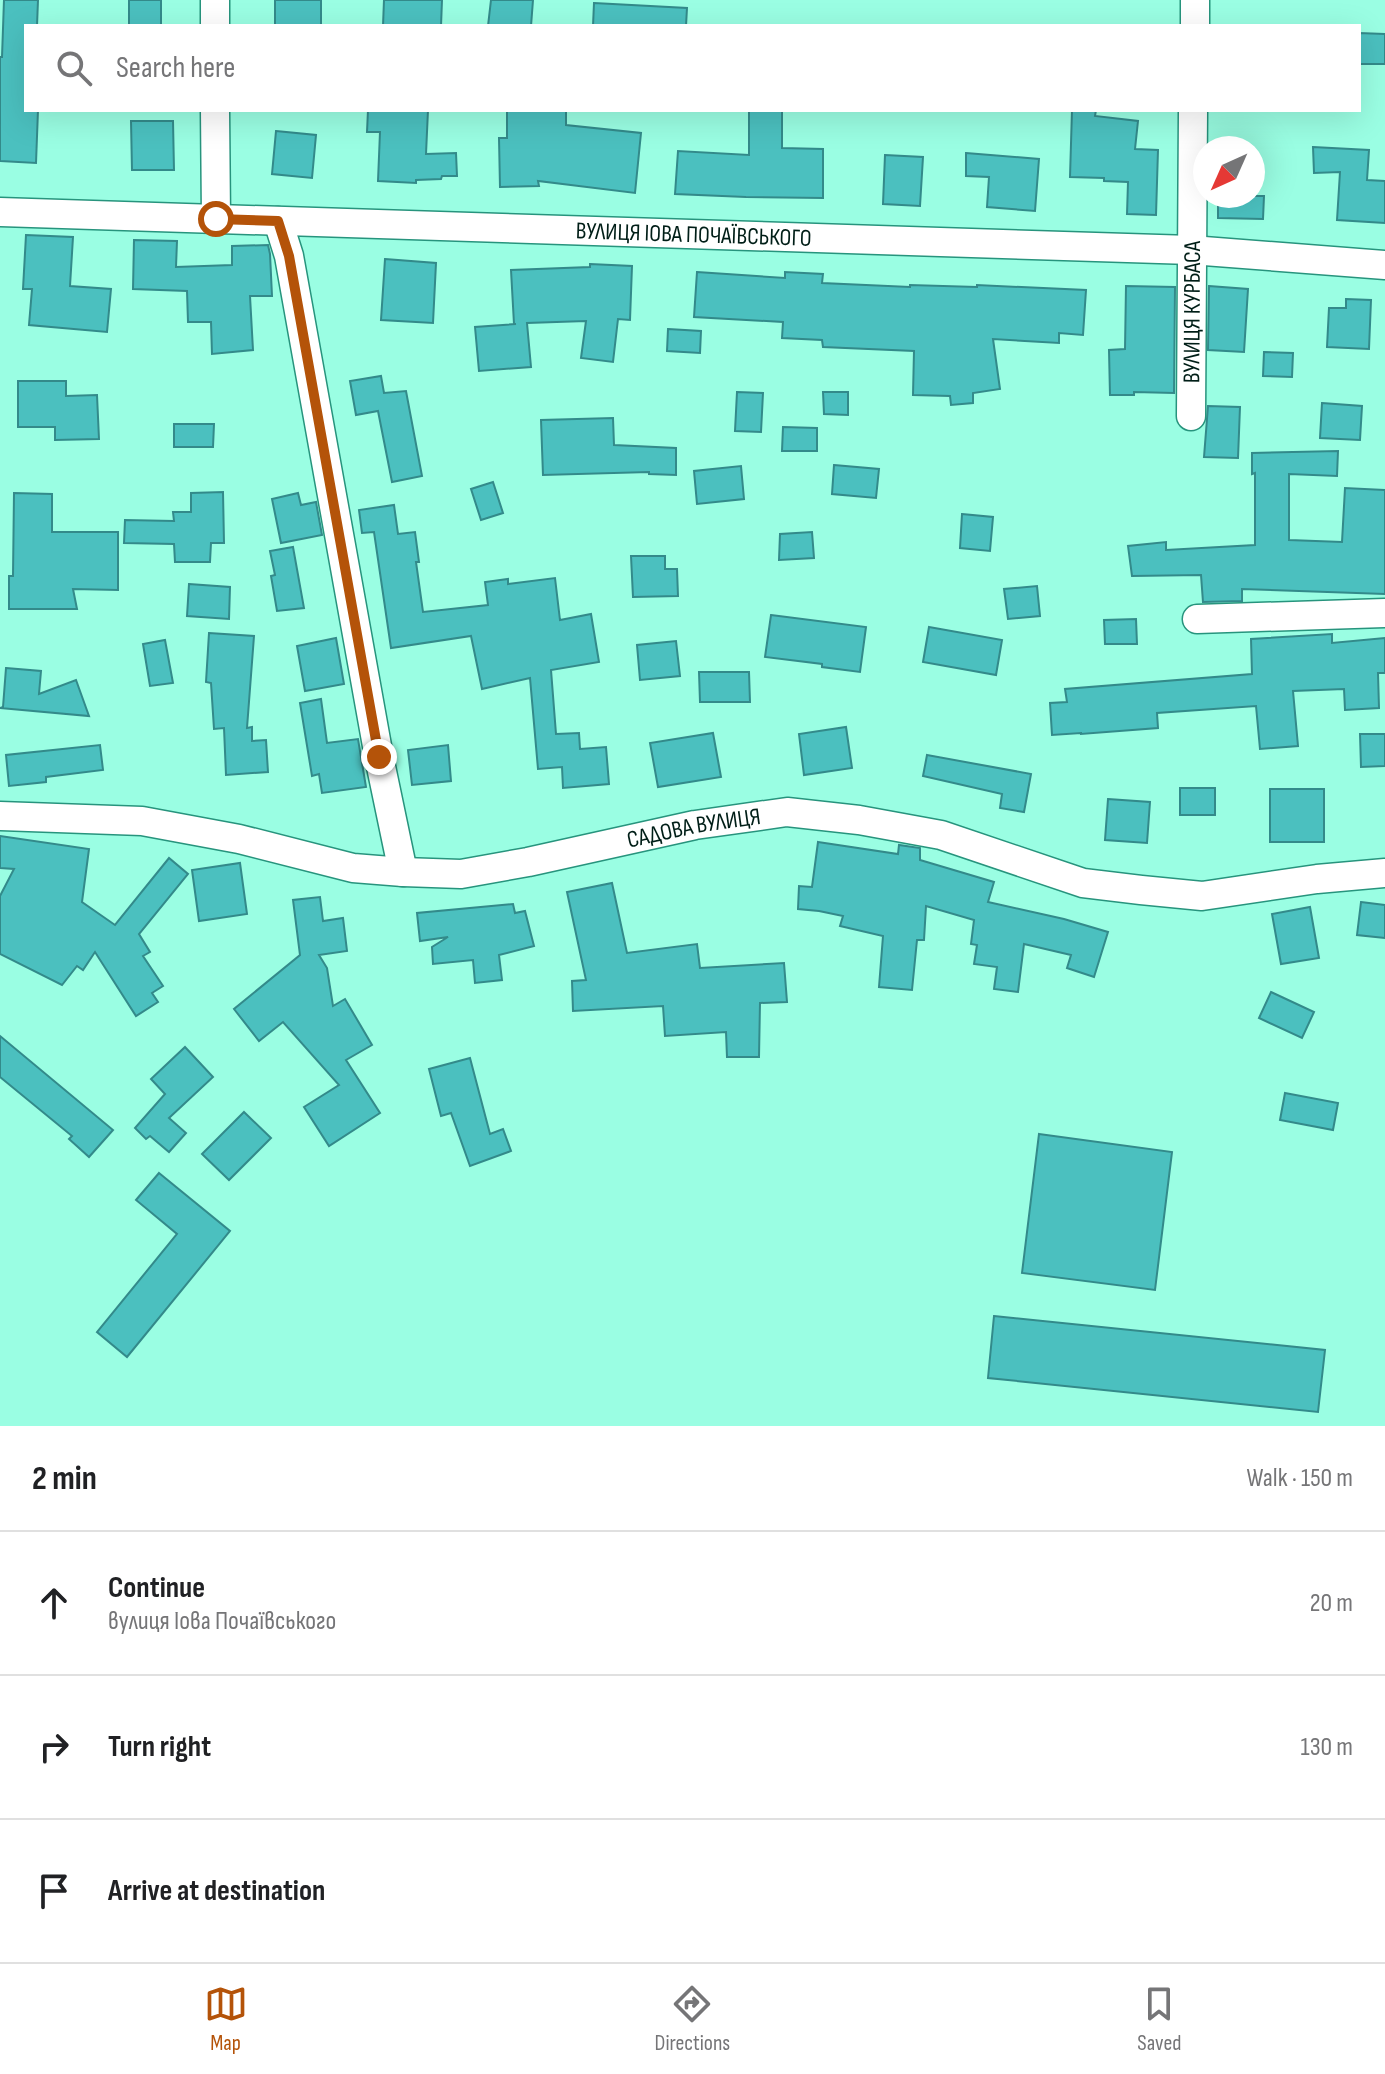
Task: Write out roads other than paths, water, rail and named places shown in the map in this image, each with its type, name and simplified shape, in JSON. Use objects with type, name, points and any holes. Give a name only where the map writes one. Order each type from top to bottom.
[{"type":"street","points":[[215,0],[215,24]]},
{"type":"street","points":[[1195,0],[1195,24]]},
{"type":"street","points":[[215,112],[216,219]]},
{"type":"street","name":"ВУЛИЦЯ КУРБАСА","points":[[1191,416],[1193,112]]},
{"type":"street","name":"ВУЛИЦЯ ІОВА ПОЧАЇВСЬКОГО","points":[[0,212],[1191,250],[1385,265]]},
{"type":"street","points":[[278,221],[289,256],[379,757],[403,872]]},
{"type":"street","points":[[1197,619],[1385,613]]},
{"type":"street","name":"САДОВА ВУЛИЦЯ","points":[[0,816],[142,821],[239,839],[353,868],[403,872],[461,874],[695,825],[787,812],[859,820],[941,835],[1083,883],[1141,890],[1202,896],[1317,879],[1385,873]]}]
